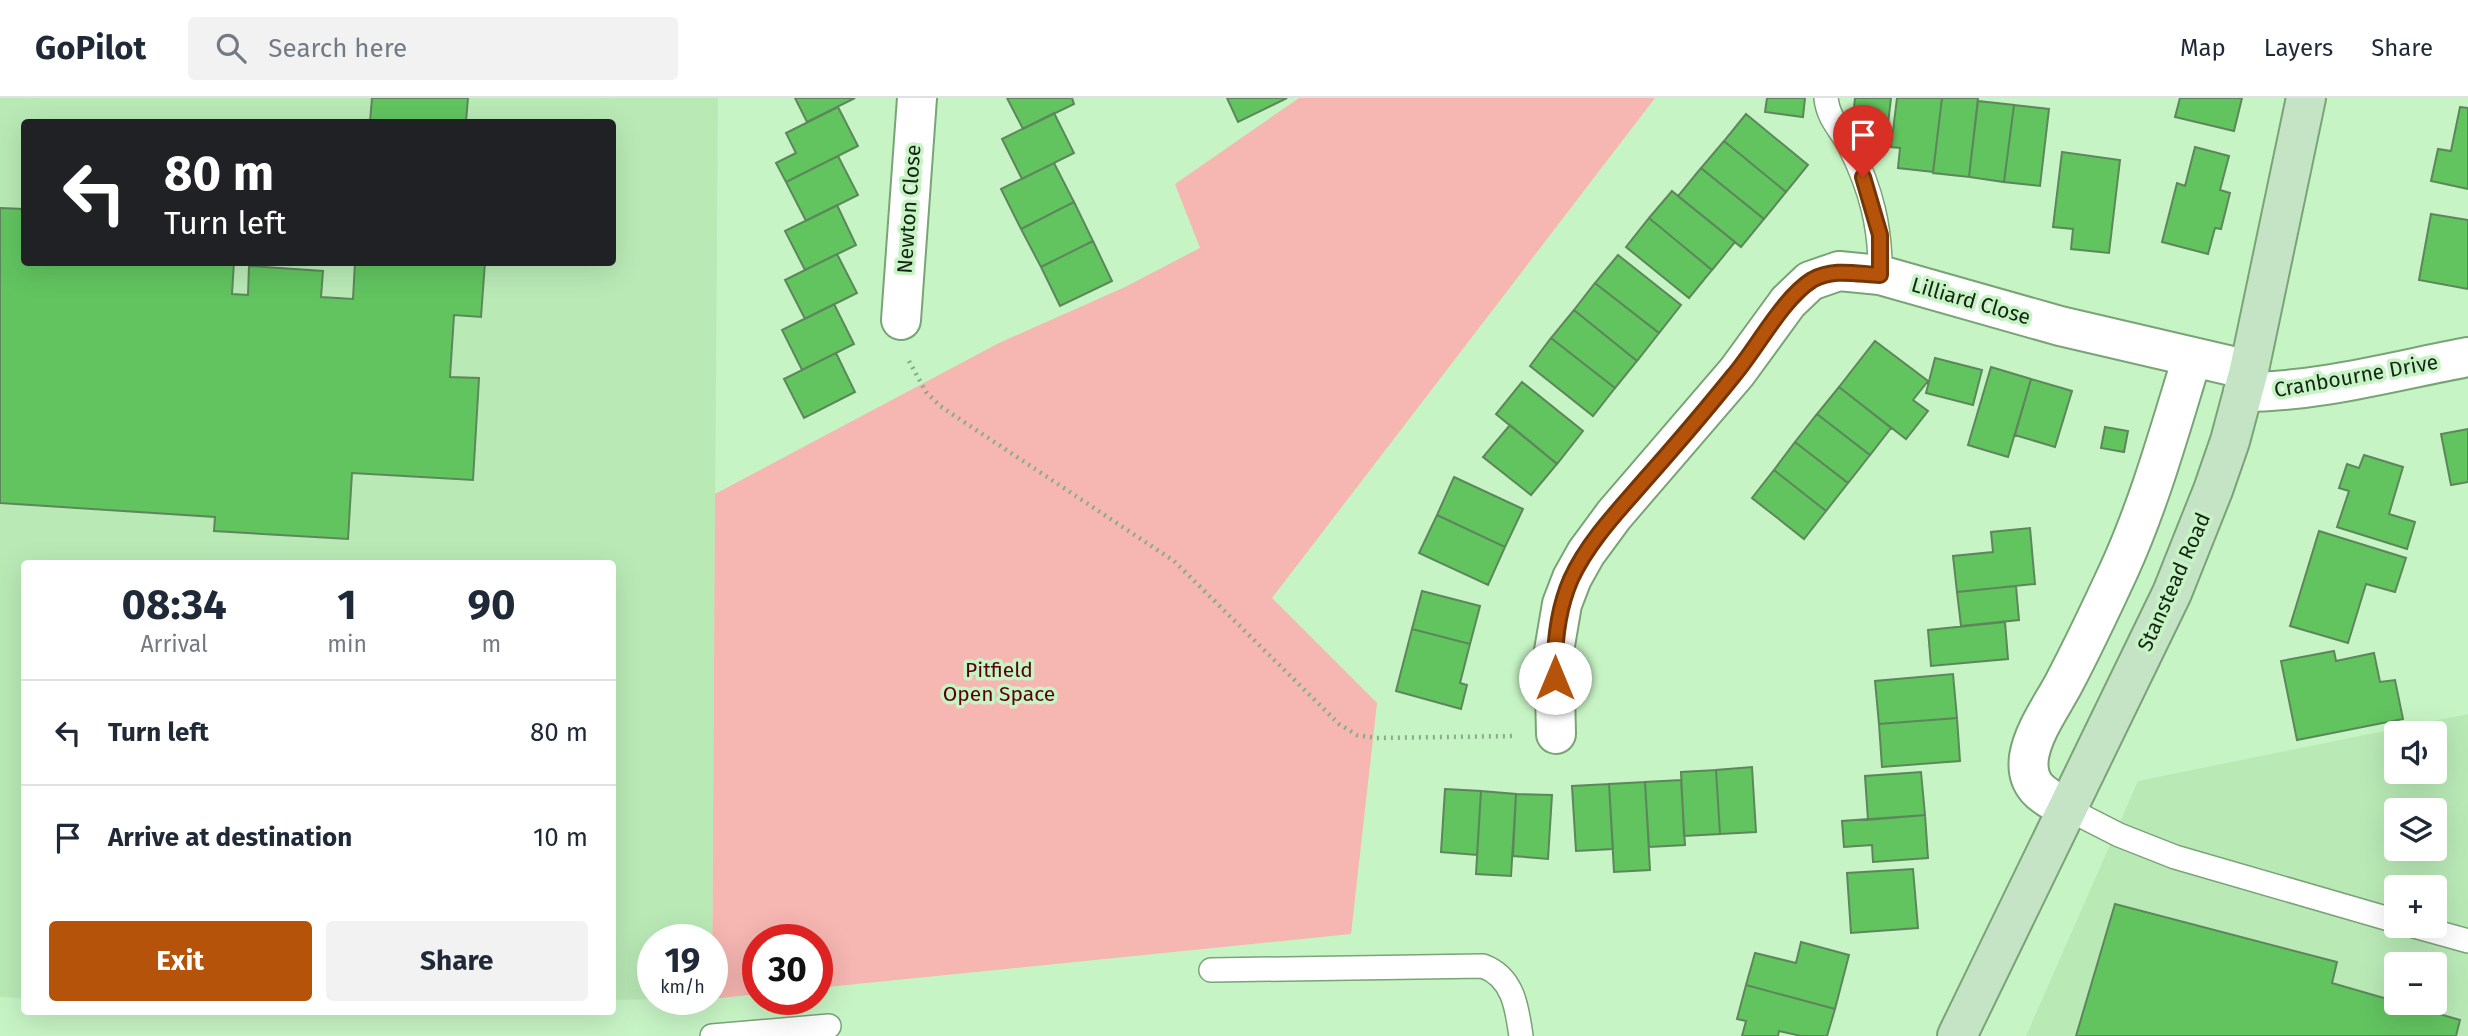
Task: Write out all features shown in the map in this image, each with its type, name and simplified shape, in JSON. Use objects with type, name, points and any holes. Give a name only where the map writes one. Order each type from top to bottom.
[{"type":"street","name":"Newton Close","points":[[901,320],[917,98]]},
{"type":"street","name":"Stanstead Road","points":[[1957,1036],[2172,593],[2213,490],[2246,381],[2306,98]]},
{"type":"street","name":"Lilliard Close","points":[[1556,734],[1554,651],[1557,627],[1572,578],[1586,553],[1614,515],[1737,372],[1788,302],[1811,281],[1839,271],[1880,275],[1988,307],[2192,358],[2246,381]]},
{"type":"street","name":"Cranbourne Drive","points":[[2246,381],[2275,392],[2331,384],[2468,357]]},
{"type":"street","points":[[2066,808],[2038,792],[2030,777],[2029,758],[2035,738],[2088,637],[2120,567],[2161,455],[2192,358]]},
{"type":"lane","points":[[1826,98],[1832,121],[1848,144],[1870,198],[1880,235],[1880,275]]},
{"type":"lane","points":[[2066,808],[2119,835],[2175,857],[2384,918]]},
{"type":"lane","points":[[2447,935],[2468,941]]},
{"type":"lane","points":[[1211,970],[1483,966],[1500,974],[1508,986],[1521,1036]]},
{"type":"lane","points":[[712,1036],[828,1026]]},
{"type":"path","points":[[901,320],[902,344],[915,375],[926,392],[940,406],[1174,561],[1339,724],[1357,735],[1397,739],[1556,734]]},
{"type":"shaded area","points":[[0,98],[718,98],[712,924],[637,924],[637,1000],[616,1000],[616,560],[21,560],[21,998],[0,997]]},
{"type":"shaded area","points":[[2468,714],[2468,1036],[2026,1036],[2138,781],[2384,731],[2384,784],[2447,784],[2447,721],[2434,721]]},
{"type":"green space","name":"Pitfield Open Space","points":[[1299,98],[1655,98],[1272,598],[1377,703],[1351,934],[833,986],[833,924],[742,924],[742,996],[728,997],[728,924],[712,924],[715,494],[999,343],[1125,287],[1200,248],[1175,184]]},
{"type":"building","points":[[372,98],[468,98],[466,119],[370,119]]},
{"type":"building","points":[[795,98],[855,98],[807,122]]},
{"type":"building","points":[[1007,98],[1072,98],[1074,104],[1023,129]]},
{"type":"building","points":[[1227,98],[1287,98],[1238,122]]},
{"type":"building","points":[[1767,98],[1805,98],[1803,117],[1765,112]]},
{"type":"building","points":[[1855,98],[1891,98],[1887,132],[1852,127]]},
{"type":"building","points":[[1897,98],[1942,98],[1933,172],[1898,168],[1900,148],[1891,147]]},
{"type":"building","points":[[1942,98],[1978,98],[1969,177],[1933,173]]},
{"type":"building","points":[[2180,98],[2242,98],[2234,131],[2175,117]]},
{"type":"building","points":[[1978,101],[2014,105],[2004,182],[1969,177]]},
{"type":"building","points":[[2014,105],[2049,109],[2040,186],[2004,182]]},
{"type":"building","points":[[838,107],[858,146],[786,182],[776,163],[796,153],[786,133]]},
{"type":"building","points":[[2460,107],[2468,108],[2468,189],[2431,181],[2438,149],[2451,151]]},
{"type":"building","points":[[1054,113],[1074,153],[1022,179],[1002,139]]},
{"type":"building","points":[[1746,114],[1808,165],[1786,192],[1724,141]]},
{"type":"building","points":[[1724,141],[1786,192],[1764,219],[1701,168]]},
{"type":"building","points":[[2195,147],[2229,156],[2220,190],[2230,193],[2221,229],[2215,228],[2208,254],[2162,242],[2177,183],[2185,186]]},
{"type":"building","points":[[2062,152],[2120,160],[2109,253],[2071,249],[2073,229],[2053,227]]},
{"type":"building","points":[[838,156],[858,195],[806,221],[786,182]]},
{"type":"building","points":[[1054,163],[1074,202],[1021,229],[1001,189]]},
{"type":"building","points":[[1701,168],[1764,219],[1741,247],[1678,196]]},
{"type":"building","points":[[1672,191],[1735,242],[1712,270],[1649,218]]},
{"type":"building","points":[[1074,202],[1093,241],[1041,267],[1021,229]]},
{"type":"building","points":[[837,205],[856,245],[805,270],[785,231]]},
{"type":"building","points":[[0,208],[21,209],[21,266],[234,266],[232,294],[248,295],[249,266],[323,271],[321,297],[353,299],[355,266],[485,266],[481,317],[454,315],[450,377],[479,378],[473,480],[352,473],[348,539],[214,531],[215,517],[0,503]]},
{"type":"building","points":[[2431,214],[2468,220],[2468,289],[2419,280]]},
{"type":"building","points":[[1649,218],[1712,270],[1689,298],[1626,247]]},
{"type":"building","points":[[1093,241],[1112,281],[1060,306],[1041,267]]},
{"type":"building","points":[[837,254],[857,293],[805,319],[785,280]]},
{"type":"building","points":[[1618,255],[1681,305],[1659,333],[1595,283]]},
{"type":"building","points":[[1595,283],[1659,333],[1637,361],[1574,310]]},
{"type":"building","points":[[834,304],[854,344],[802,370],[782,330]]},
{"type":"building","points":[[1574,310],[1637,361],[1615,388],[1551,338]]},
{"type":"building","points":[[1551,338],[1615,388],[1593,416],[1530,366]]},
{"type":"building","points":[[1875,341],[1928,381],[1913,400],[1928,411],[1906,439],[1839,387]]},
{"type":"building","points":[[836,353],[855,392],[804,418],[784,379]]},
{"type":"building","points":[[1935,358],[1982,370],[1973,405],[1926,393]]},
{"type":"building","points":[[1991,367],[2031,379],[2008,457],[1968,445]]},
{"type":"building","points":[[2031,379],[2072,391],[2055,447],[2015,435]]},
{"type":"building","points":[[1522,382],[1583,431],[1557,464],[1496,414]]},
{"type":"building","points":[[1839,387],[1891,428],[1870,455],[1817,414]]},
{"type":"building","points":[[1817,414],[1870,455],[1848,483],[1795,442]]},
{"type":"building","points":[[1510,425],[1557,464],[1531,495],[1483,457]]},
{"type":"building","points":[[2105,427],[2128,431],[2124,452],[2101,448]]},
{"type":"building","points":[[2468,429],[2468,482],[2451,485],[2441,434]]},
{"type":"building","points":[[1795,442],[1848,483],[1826,511],[1774,470]]},
{"type":"building","points":[[2364,455],[2403,467],[2389,514],[2415,522],[2407,549],[2337,527],[2349,491],[2339,488],[2347,464],[2359,468]]},
{"type":"building","points":[[1774,470],[1826,511],[1804,539],[1752,498]]},
{"type":"building","points":[[1454,477],[1523,509],[1505,547],[1437,515]]},
{"type":"building","points":[[1437,515],[1505,547],[1488,585],[1419,553]]},
{"type":"building","points":[[2030,528],[2035,584],[1957,592],[1953,556],[1993,552],[1991,532]]},
{"type":"building","points":[[2319,531],[2406,558],[2395,592],[2366,584],[2348,643],[2290,626]]},
{"type":"building","points":[[2016,586],[2019,620],[1961,626],[1957,592]]},
{"type":"building","points":[[1422,591],[1480,606],[1470,644],[1412,629]]},
{"type":"building","points":[[2005,622],[2008,659],[1931,666],[1928,630]]},
{"type":"building","points":[[1412,629],[1470,644],[1460,683],[1467,685],[1461,709],[1396,691]]},
{"type":"building","points":[[2334,651],[2336,661],[2374,653],[2380,682],[2395,680],[2403,719],[2297,740],[2281,661]]},
{"type":"building","points":[[1953,674],[1957,718],[1879,724],[1875,681]]},
{"type":"building","points":[[1957,718],[1960,761],[1882,767],[1879,724]]},
{"type":"building","points":[[1752,767],[1756,832],[1720,834],[1716,770]]},
{"type":"building","points":[[1716,770],[1720,834],[1684,836],[1681,772]]},
{"type":"building","points":[[1921,772],[1925,815],[1868,820],[1865,776]]},
{"type":"building","points":[[1681,780],[1685,845],[1649,847],[1645,782]]},
{"type":"building","points":[[1645,782],[1650,870],[1614,872],[1609,784]]},
{"type":"building","points":[[1609,784],[1613,849],[1576,851],[1572,786]]},
{"type":"building","points":[[1445,789],[1481,791],[1477,855],[1441,852]]},
{"type":"building","points":[[1481,791],[1516,794],[1511,876],[1476,874]]},
{"type":"building","points":[[1516,794],[1552,795],[1548,859],[1513,856]]},
{"type":"building","points":[[1925,815],[1928,858],[1873,862],[1872,845],[1844,847],[1842,821]]},
{"type":"building","points":[[1913,869],[1918,928],[1851,933],[1847,873]]},
{"type":"building","points":[[2115,904],[2337,962],[2332,983],[2384,998],[2384,1015],[2443,1015],[2460,1020],[2456,1036],[2076,1036]]},
{"type":"building","points":[[1801,942],[1849,955],[1835,1009],[1746,985],[1755,953],[1796,963]]},
{"type":"building","points":[[1746,985],[1835,1009],[1827,1036],[1801,1036],[1779,1031],[1778,1036],[1742,1036],[1746,1021],[1737,1019]]},
{"type":"route","points":[[1555,678],[1554,651],[1562,604],[1586,553],[1614,515],[1737,372],[1788,302],[1800,290],[1811,281],[1839,271],[1880,275],[1880,235],[1863,177]]}]
